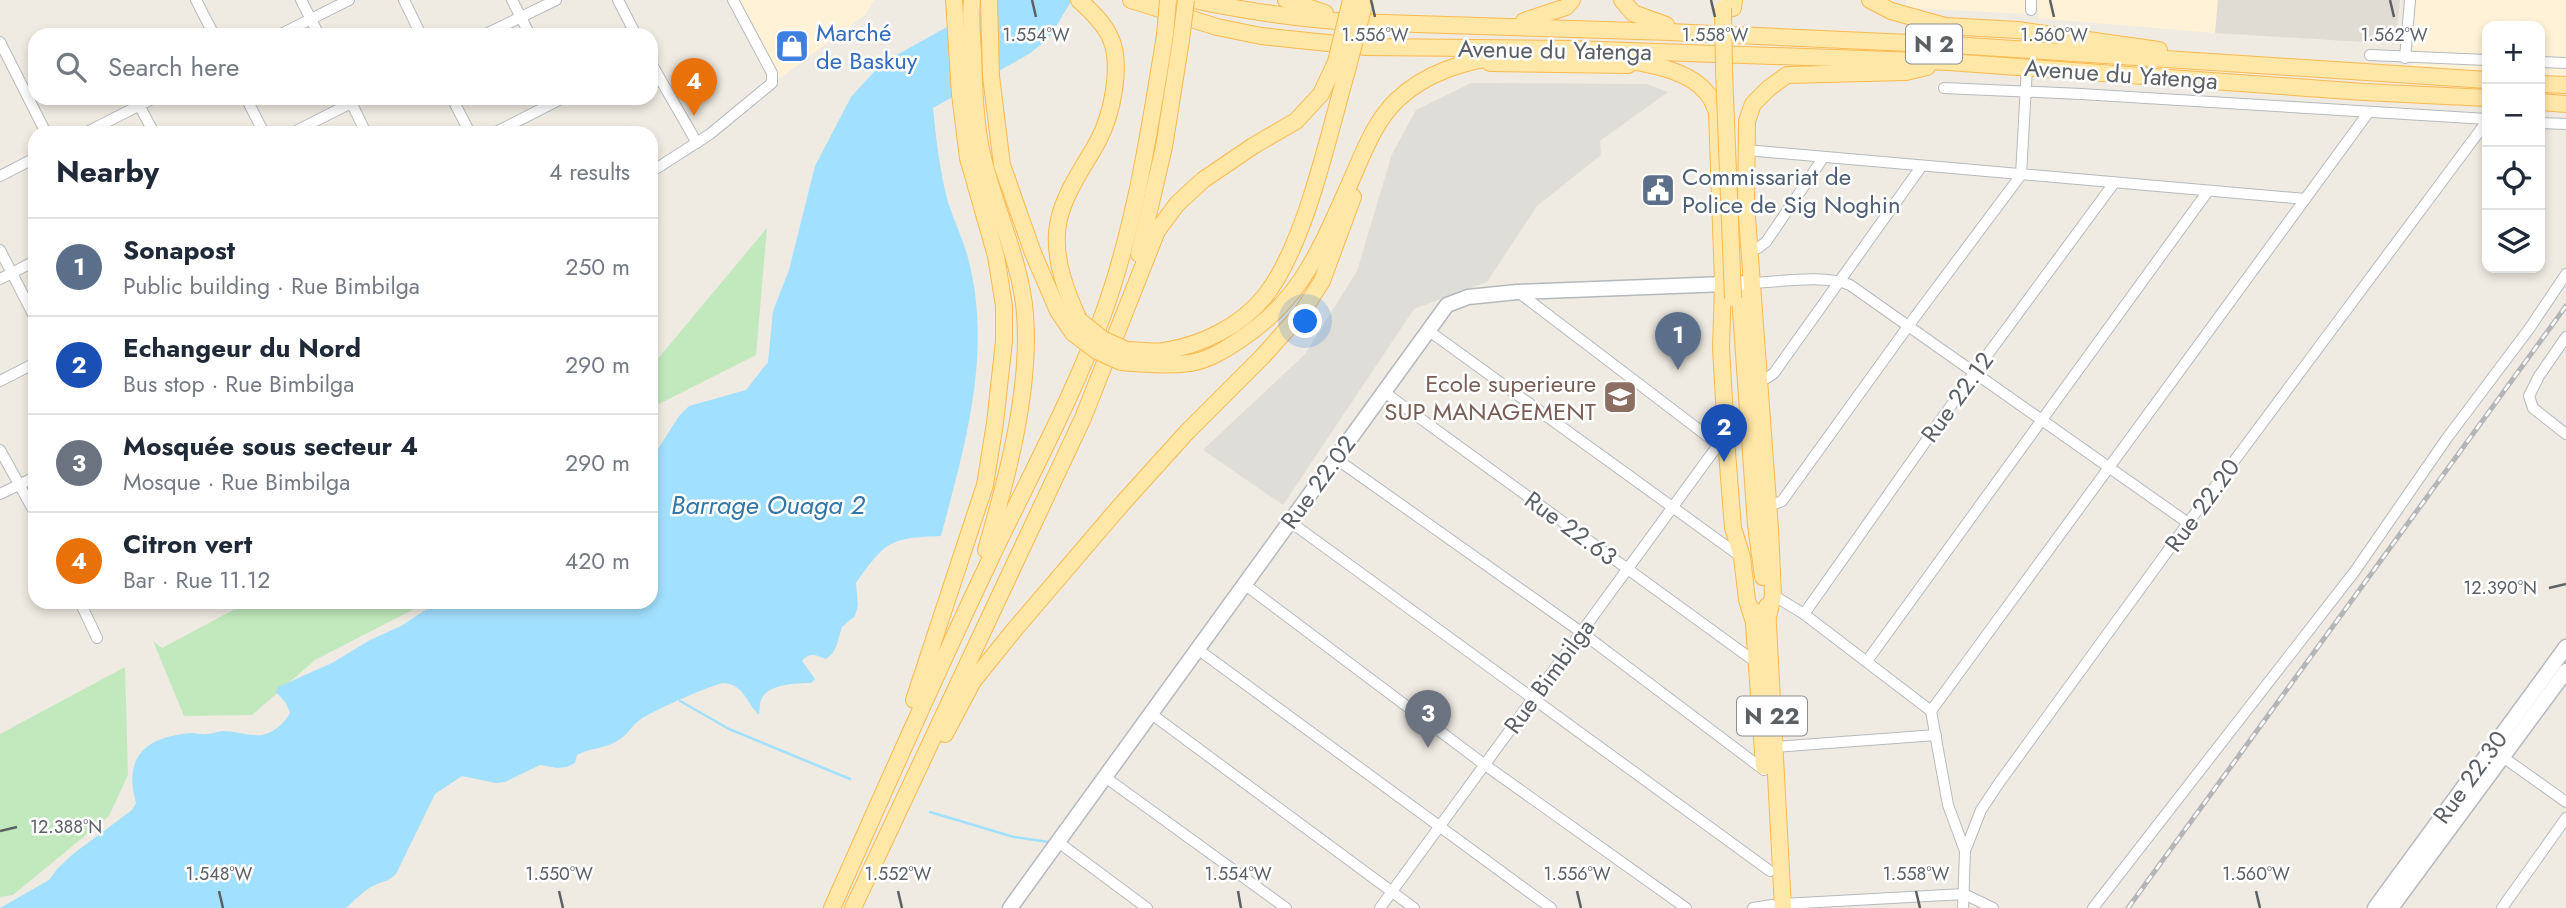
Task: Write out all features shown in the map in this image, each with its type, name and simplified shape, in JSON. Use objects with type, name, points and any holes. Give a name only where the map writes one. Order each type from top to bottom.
[{"type":"main road","points":[[954,0],[954,23],[981,153],[1025,313],[1025,344],[1018,416],[1002,496],[971,598]]},
{"type":"main road","points":[[989,0],[991,76],[1002,165],[1033,253],[1058,311],[1076,327],[1102,340],[1124,356],[1169,365],[1192,363],[1219,354],[1282,307],[1305,277],[1375,128],[1396,101],[1418,82],[1456,66],[1500,56],[1572,49],[1649,65],[1679,74],[1699,84],[1710,95],[1717,112],[1723,283],[1723,448],[1733,527],[1742,557],[1747,600],[1761,618],[1773,595],[1769,506],[1746,204],[1747,121],[1753,104],[1787,75],[1906,72],[1949,62]]},
{"type":"main road","points":[[1076,327],[1058,257],[1057,231],[1068,192],[1100,137],[1113,96],[1117,60],[1110,36],[1093,13],[1079,0]]},
{"type":"main road","name":"Avenue du Yatenga","points":[[1131,0],[1217,27],[1261,36],[1366,47],[1572,49],[1949,62],[2364,92],[2482,98]]},
{"type":"main road","points":[[832,908],[971,598],[1062,413],[1106,307],[1147,145],[1168,0]]},
{"type":"main road","points":[[1125,310],[1164,147],[1186,0]]},
{"type":"main road","name":"Avenue du Yatenga","points":[[1193,0],[1251,12],[1376,24],[1710,33],[1954,45],[2482,80]]},
{"type":"main road","points":[[1286,0],[1308,9],[1376,24]]},
{"type":"main road","points":[[1124,356],[1199,343],[1235,324],[1265,296],[1295,241],[1311,194],[1342,64],[1361,0]]},
{"type":"main road","points":[[1503,26],[1543,16],[1566,7],[1572,0]]},
{"type":"main road","points":[[1622,0],[1633,13],[1656,24],[1710,33]]},
{"type":"main road","points":[[1870,0],[1891,12],[1945,26],[2018,30],[2116,42],[2234,63]]},
{"type":"main road","name":"N 22","points":[[1728,4],[1724,71],[1733,285],[1752,525],[1774,747],[1778,907]]},
{"type":"main road","points":[[853,861],[875,789],[920,687],[932,650],[985,485],[995,423],[1004,341],[1004,306],[996,256],[968,158],[967,90],[972,5]]},
{"type":"main road","points":[[1456,66],[1492,63],[1649,65]]},
{"type":"main road","points":[[853,908],[1083,418],[1157,231],[1177,204],[1203,180],[1296,121],[1321,94],[1342,64]]},
{"type":"main road","points":[[2545,84],[2566,85]]},
{"type":"main road","points":[[2545,102],[2566,104]]},
{"type":"main road","points":[[868,875],[904,814],[973,681],[1121,505],[1303,312],[1322,281],[1344,225],[1375,128]]},
{"type":"main road","name":"N 22","points":[[1761,618],[1758,663],[1764,769],[1770,871],[1778,907]]},
{"type":"street","points":[[196,0],[210,28]]},
{"type":"street","points":[[301,0],[316,28]]},
{"type":"street","points":[[293,28],[349,0]]},
{"type":"street","points":[[404,0],[418,28]]},
{"type":"street","points":[[512,0],[526,28]]},
{"type":"street","points":[[498,28],[556,0]]},
{"type":"street","points":[[618,0],[632,28]]},
{"type":"street","points":[[658,167],[696,143],[774,80],[733,0]]},
{"type":"street","points":[[2405,58],[2410,0]]},
{"type":"street","points":[[0,41],[28,97]]},
{"type":"street","points":[[2370,55],[2482,60]]},
{"type":"street","points":[[2545,62],[2566,63]]},
{"type":"street","points":[[1769,506],[1782,500],[2021,175],[2027,67]]},
{"type":"street","points":[[658,75],[696,143]]},
{"type":"street","points":[[1944,88],[2482,120]]},
{"type":"street","points":[[32,105],[42,126]]},
{"type":"street","points":[[98,126],[139,105],[150,126]]},
{"type":"street","points":[[250,105],[260,126]]},
{"type":"street","points":[[305,126],[345,105]]},
{"type":"street","points":[[356,105],[363,126]]},
{"type":"street","points":[[456,105],[466,126]]},
{"type":"street","points":[[508,126],[549,105]]},
{"type":"street","points":[[1931,711],[2368,113]]},
{"type":"street","points":[[2545,122],[2566,124]]},
{"type":"street","name":"Rue 22.20","points":[[1963,908],[1965,851],[1981,810],[2188,523],[2482,127]]},
{"type":"street","points":[[1746,150],[2305,199]]},
{"type":"street","points":[[1749,248],[1758,248],[1766,242],[1823,158]]},
{"type":"street","points":[[0,176],[28,162]]},
{"type":"street","points":[[1758,379],[1767,378],[1774,373],[1921,167]]},
{"type":"street","name":"Rue 22.12","points":[[1804,614],[1974,373],[2114,183]]},
{"type":"street","points":[[1867,661],[2207,191]]},
{"type":"street","points":[[0,250],[28,304]]},
{"type":"street","points":[[0,279],[28,265]]},
{"type":"street","points":[[2093,908],[2355,571],[2566,274]]},
{"type":"street","points":[[1751,284],[1841,281],[1850,285],[2188,523]]},
{"type":"street","name":"Rue 22.02","points":[[1013,907],[1196,648],[1443,310],[1457,300],[1517,292],[1751,284]]},
{"type":"street","points":[[1517,292],[1723,448]]},
{"type":"street","points":[[1429,331],[1742,557]]},
{"type":"street","points":[[2566,337],[2539,376],[2529,397],[2533,408],[2566,434]]},
{"type":"street","points":[[0,381],[28,367]]},
{"type":"street","name":"Rue 22.63","points":[[1384,393],[1758,663]]},
{"type":"street","name":"Rue Bimbilga","points":[[1380,908],[1673,507],[1723,448]]},
{"type":"street","points":[[0,450],[28,499]]},
{"type":"street","points":[[1335,458],[1581,632],[1764,769]]},
{"type":"street","points":[[0,494],[28,480]]},
{"type":"street","points":[[1289,521],[1770,871]]},
{"type":"street","points":[[1244,584],[1485,765],[1686,908]]},
{"type":"street","points":[[1773,595],[1804,614],[1931,711],[1948,805],[1965,851]]},
{"type":"street","points":[[83,609],[97,638]]},
{"type":"street","name":"Rue 22.30","points":[[2391,908],[2566,646]]},
{"type":"street","points":[[1196,648],[1551,908]]},
{"type":"street","name":"Rue 22.30","points":[[2375,908],[2497,752],[2566,671]]},
{"type":"street","points":[[1150,713],[1414,908]]},
{"type":"street","points":[[1774,747],[1936,736]]},
{"type":"street","points":[[2497,752],[2566,802]]},
{"type":"street","points":[[1105,777],[1286,908]]},
{"type":"street","points":[[2501,908],[2566,818]]},
{"type":"street","points":[[1058,842],[1147,908]]},
{"type":"street","points":[[1753,908],[1761,905],[1778,907],[1964,894],[1993,908]]},
{"type":"shaded area","name":"Marché de Baskuy","points":[[738,0],[874,0],[866,14],[779,79]]},
{"type":"shaded area","points":[[1907,0],[2028,0],[2029,14],[1905,8]]},
{"type":"shaded area","points":[[2037,0],[2218,0],[2215,33],[2038,18]]},
{"type":"shaded area","points":[[2218,0],[2400,0],[2395,44],[2215,33]]},
{"type":"shaded area","points":[[2415,0],[2566,0],[2566,76],[2545,74],[2545,21],[2482,21],[2482,71],[2412,66]]},
{"type":"shaded area","points":[[1471,83],[1647,84],[1668,92],[1600,141],[1601,155],[1537,206],[1487,282],[1414,309],[1283,505],[1203,450],[1305,354],[1357,271],[1392,154],[1416,110]]},
{"type":"green space","points":[[767,228],[756,355],[658,404],[658,359]]},
{"type":"green space","points":[[235,609],[414,609],[315,660],[252,715],[184,716],[153,641],[162,648]]},
{"type":"green space","points":[[125,667],[128,775],[109,816],[13,895],[0,897],[0,734]]},
{"type":"water","name":"Barrage Ouaga 2","points":[[996,0],[1072,0],[1049,38],[1029,54],[933,108],[948,202],[964,244],[975,293],[977,363],[967,433],[941,536],[910,538],[890,544],[882,550],[856,583],[858,605],[855,616],[842,627],[832,654],[826,659],[810,655],[802,661],[815,679],[811,683],[784,685],[766,693],[761,700],[759,715],[737,688],[725,683],[719,684],[647,715],[621,739],[577,755],[575,763],[567,767],[540,765],[505,782],[496,783],[462,776],[435,794],[396,874],[367,890],[346,908],[0,908],[49,880],[73,854],[132,810],[136,803],[133,773],[136,762],[141,752],[150,745],[161,739],[191,733],[223,731],[261,735],[270,732],[286,720],[290,713],[286,703],[276,692],[278,687],[332,663],[427,609],[658,609],[658,449],[679,416],[689,406],[746,390],[768,362],[773,311],[789,270],[815,166],[851,97],[882,63]]},
{"type":"waterway","points":[[680,701],[729,729],[850,779]]},
{"type":"waterway","points":[[930,812],[1014,837],[1049,842]]},
{"type":"railway","points":[[2128,908],[2566,306]]},
{"type":"place","name":"Marché de Baskuy","points":[[792,46]]},
{"type":"place","name":"Citron vert","points":[[694,116]]},
{"type":"place","name":"Commissariat de Police de Sig Noghin","points":[[1658,190]]},
{"type":"place","name":"Sonapost","points":[[1678,370]]},
{"type":"place","name":"Ecole superieure SUP MANAGEMENT","points":[[1620,397]]},
{"type":"place","name":"Echangeur du Nord","points":[[1724,462]]},
{"type":"place","name":"Mosquée sous secteur 4","points":[[1428,748]]}]
